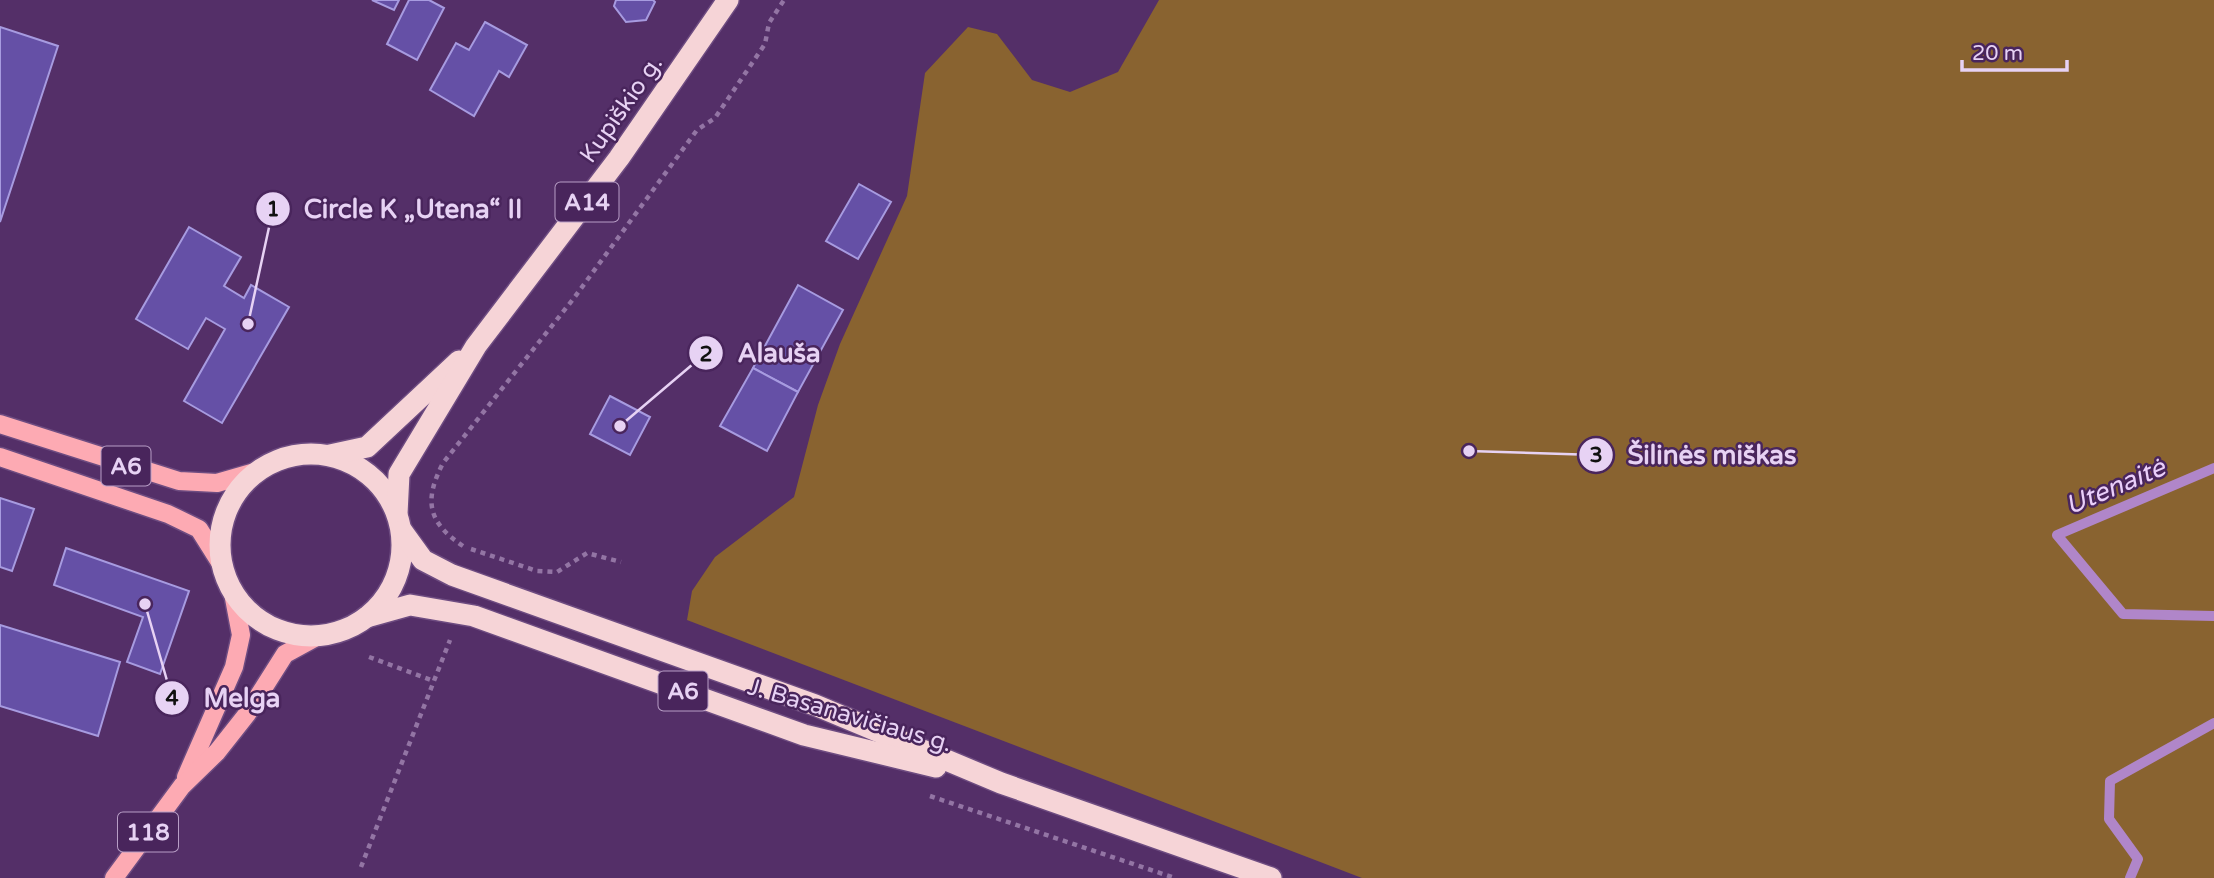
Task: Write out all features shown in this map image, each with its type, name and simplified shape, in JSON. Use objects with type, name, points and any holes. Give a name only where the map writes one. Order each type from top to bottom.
[{"type":"highway","name":"Kupiškio g.","points":[[399,522],[399,474],[476,346],[611,168],[728,0]]},
{"type":"highway","name":"Kupiškio g.","points":[[329,455],[367,447],[476,346]]},
{"type":"highway","points":[[303,453],[329,455],[351,463],[371,475],[387,493],[399,522],[402,555],[396,579],[384,600],[367,617],[344,630],[318,636],[293,635],[270,626],[249,612],[233,593],[222,564],[220,538],[225,513],[237,490],[255,472],[278,459],[303,453]]},
{"type":"highway","name":"J. Basanavičiaus g.","points":[[399,522],[423,560],[452,575],[815,705],[1001,783],[1271,878]]},
{"type":"highway","name":"J. Basanavičiaus g.","points":[[367,617],[410,605],[474,616],[804,734],[1001,783]]},
{"type":"main road","name":"A6","points":[[0,424],[179,481],[217,483],[255,472]]},
{"type":"main road","name":"A6","points":[[0,457],[179,519],[199,529],[222,564]]},
{"type":"main road","name":"118","points":[[181,786],[234,667],[241,635],[233,593]]},
{"type":"main road","name":"118","points":[[114,878],[181,786],[217,752],[239,724],[285,654],[318,636]]},
{"type":"path","points":[[621,562],[587,553],[557,572],[537,571],[463,545],[441,530],[430,506],[433,483],[443,463],[574,298],[697,130],[715,118],[765,44],[769,23],[784,0]]},
{"type":"path","points":[[361,867],[396,786],[453,633]]},
{"type":"path","points":[[369,657],[434,681]]},
{"type":"shaded area","points":[[1159,0],[2214,0],[2214,878],[1362,878],[687,620],[692,591],[715,557],[794,497],[818,405],[840,344],[907,196],[925,73],[968,27],[997,34],[1032,80],[1070,92],[1118,72]]},
{"type":"building","points":[[372,0],[399,0],[394,10]]},
{"type":"building","points":[[409,0],[429,0],[444,8],[417,60],[387,44]]},
{"type":"building","points":[[616,0],[655,2],[646,20],[626,22],[614,6]]},
{"type":"building","points":[[485,22],[527,45],[509,77],[499,71],[474,116],[430,90],[456,43],[469,50]]},
{"type":"building","points":[[0,27],[58,46],[0,222]]},
{"type":"building","points":[[859,184],[891,202],[858,259],[826,241]]},
{"type":"building","points":[[189,227],[241,257],[224,286],[244,298],[251,285],[289,307],[222,423],[184,401],[225,329],[206,318],[188,349],[136,319]]},
{"type":"building","points":[[798,285],[843,310],[798,392],[753,368]]},
{"type":"building","points":[[753,368],[798,392],[767,451],[720,426]]},
{"type":"building","points":[[610,396],[650,417],[630,455],[590,434]]},
{"type":"building","points":[[0,498],[34,509],[12,571],[0,567]]},
{"type":"building","points":[[66,548],[189,591],[160,674],[127,662],[143,617],[54,585]]},
{"type":"building","points":[[0,625],[120,662],[98,736],[0,706]]},
{"type":"waterway","name":"Utenaitė","points":[[2214,468],[2057,535],[2123,614],[2214,616]]},
{"type":"waterway","name":"Utenaitė","points":[[2130,878],[2138,859],[2109,819],[2110,781],[2214,723]]},
{"type":"place","name":"Circle K „Utena“ II","points":[[248,324]]},
{"type":"place","name":"Alauša","points":[[620,426]]},
{"type":"place","name":"Šilinės miškas","points":[[1469,451]]},
{"type":"place","name":"Melga","points":[[145,604]]}]
